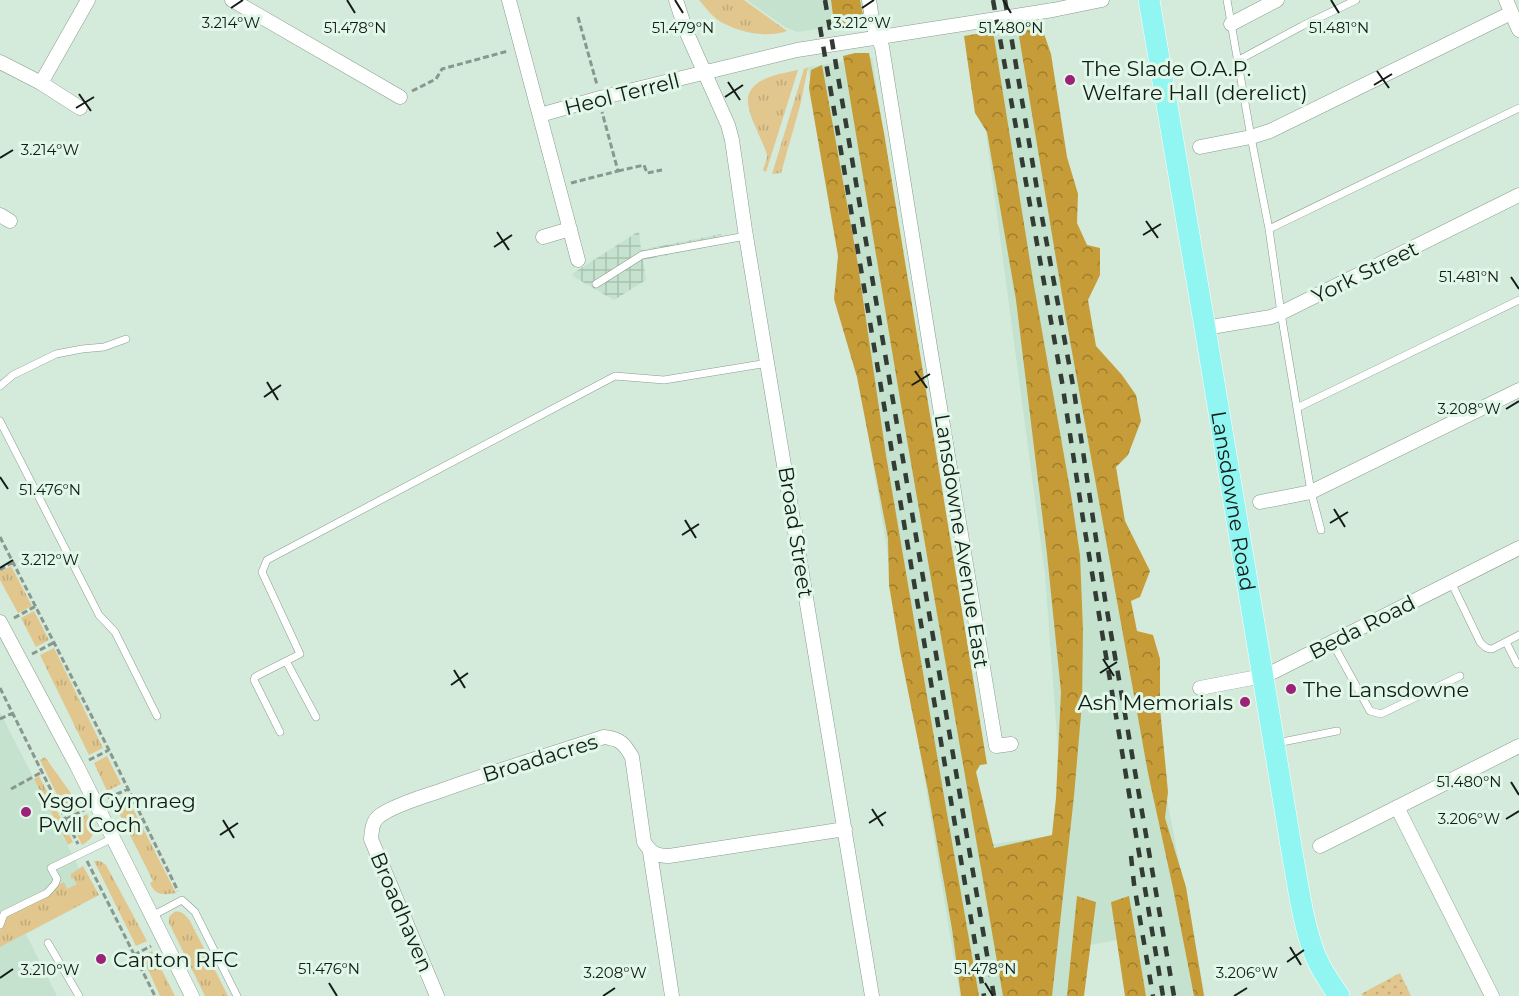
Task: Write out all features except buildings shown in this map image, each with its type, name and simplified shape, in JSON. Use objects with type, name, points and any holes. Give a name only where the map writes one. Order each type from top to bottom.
[{"type":"main road","name":"Lansdowne Road","points":[[1149,0],[1306,927],[1315,956],[1339,996]]},
{"type":"street","points":[[41,83],[88,0]]},
{"type":"street","points":[[232,0],[257,6],[400,98]]},
{"type":"street","name":"Heol Terrell","points":[[509,0],[578,260]]},
{"type":"street","name":"Broad Street","points":[[676,0],[686,31],[732,140],[872,996]]},
{"type":"street","points":[[869,0],[873,25],[878,38]]},
{"type":"street","name":"Heol Terrell","points":[[540,115],[599,98],[797,50],[1053,10],[1102,0]]},
{"type":"street","points":[[1231,24],[1277,0]]},
{"type":"street","points":[[1200,147],[1270,131],[1509,6],[1519,30]]},
{"type":"street","name":"Lansdowne Avenue East","points":[[878,38],[882,47],[996,746],[1011,744]]},
{"type":"street","points":[[0,62],[41,83],[80,108]]},
{"type":"street","name":"York Street","points":[[1205,328],[1271,317],[1281,313],[1519,195]]},
{"type":"street","points":[[543,237],[570,229]]},
{"type":"street","points":[[1260,502],[1311,492],[1519,390]]},
{"type":"street","name":"Beda Road","points":[[1200,688],[1263,676],[1519,548]]},
{"type":"street","points":[[1,623],[77,766],[192,996]]},
{"type":"street","name":"Broadacres","points":[[372,826],[388,811],[497,771],[604,737],[615,739],[626,745],[632,757],[644,842],[650,852],[672,996]]},
{"type":"street","points":[[1320,846],[1518,748]]},
{"type":"street","points":[[1397,807],[1492,996]]},
{"type":"street","name":"Broadhaven","points":[[372,826],[371,838],[437,996]]},
{"type":"street","points":[[650,852],[659,856],[669,856],[845,829]]},
{"type":"lane","points":[[1227,0],[1269,229],[1311,492],[1321,530]]},
{"type":"lane","points":[[1238,61],[1356,0]]},
{"type":"lane","points":[[1269,229],[1519,108]]},
{"type":"lane","points":[[596,284],[642,255],[747,236]]},
{"type":"lane","points":[[1298,408],[1519,300]]},
{"type":"lane","points":[[0,386],[13,375],[56,354],[104,347],[126,339]]},
{"type":"lane","points":[[280,732],[254,680],[255,676],[300,654],[262,572],[267,560],[615,376],[664,380],[768,363]]},
{"type":"lane","points":[[0,421],[99,615],[115,632],[157,716]]},
{"type":"lane","points":[[1451,582],[1484,646],[1492,649],[1519,635]]},
{"type":"lane","points":[[1332,642],[1370,711],[1381,714],[1460,676]]},
{"type":"lane","points":[[1506,642],[1517,664]]},
{"type":"lane","points":[[286,661],[316,717]]},
{"type":"lane","points":[[1274,744],[1337,731]]},
{"type":"lane","points":[[0,926],[4,914],[52,889],[57,879],[51,868],[113,838]]},
{"type":"lane","points":[[152,916],[182,900],[195,912],[237,996]]},
{"type":"lane","points":[[48,943],[79,996]]},
{"type":"path","points":[[578,17],[618,171]]},
{"type":"path","points":[[400,98],[436,79],[442,69],[522,47]]},
{"type":"path","points":[[559,187],[644,165],[647,173],[662,170]]},
{"type":"path","points":[[0,537],[55,642],[182,900]]},
{"type":"path","points":[[0,570],[14,562]]},
{"type":"path","points":[[1,623],[36,606]]},
{"type":"path","points":[[20,660],[55,642]]},
{"type":"path","points":[[0,688],[155,996]]},
{"type":"path","points":[[0,719],[13,713]]},
{"type":"path","points":[[77,766],[109,750]]},
{"type":"path","points":[[11,789],[42,772]]},
{"type":"path","points":[[134,955],[164,939]]},
{"type":"shaded area","points":[[747,0],[862,0],[866,22],[797,32],[785,27]]},
{"type":"shaded area","points":[[1029,23],[1151,717],[1205,996],[1128,996],[1117,940],[1084,946],[1076,996],[960,996],[808,67],[872,57],[987,845],[1056,835],[1058,750],[1045,574],[973,35]]},
{"type":"shaded area","points":[[639,231],[641,250],[721,234],[723,244],[643,260],[646,280],[614,300],[574,277],[572,274]]},
{"type":"shaded area","name":"Ysgol Gymraeg Pwll Coch","points":[[0,712],[84,878],[99,895],[26,934],[57,996],[0,996]]},
{"type":"green space","points":[[699,0],[744,0],[787,31],[763,34],[738,29],[716,18]]},
{"type":"green space","points":[[831,0],[860,0],[864,20],[854,27],[841,28],[834,19]]},
{"type":"green space","points":[[1041,25],[1051,54],[1067,157],[1078,194],[1077,223],[1087,245],[1100,248],[1100,275],[1088,300],[1096,346],[1122,375],[1136,395],[1141,421],[1128,455],[1116,467],[1125,521],[1150,571],[1140,597],[1131,601],[1137,631],[1153,635],[1160,659],[1160,708],[1168,792],[1165,818],[1186,887],[1204,996],[1194,996],[1148,773],[1065,313],[1018,30]]},
{"type":"green space","points":[[993,31],[1080,555],[1083,630],[1082,703],[1052,996],[1003,996],[843,56],[869,53],[987,764],[980,765],[976,772],[994,848],[1052,835],[1061,692],[1047,554],[1016,300],[987,132],[975,113],[964,36]]},
{"type":"green space","points":[[822,65],[857,259],[886,455],[979,996],[961,996],[928,791],[889,585],[888,538],[857,377],[834,299],[838,256],[809,88],[811,70]]},
{"type":"green space","points":[[808,67],[800,106],[781,173],[772,174],[804,69]]},
{"type":"green space","points":[[798,70],[766,172],[763,170],[767,154],[750,111],[749,95],[758,83],[782,73]]},
{"type":"green space","points":[[11,566],[32,606],[18,613],[0,580],[0,572]]},
{"type":"green space","points":[[34,611],[49,640],[36,647],[21,618]]},
{"type":"green space","points":[[54,648],[103,748],[89,755],[40,655]]},
{"type":"green space","points":[[107,756],[121,784],[107,791],[94,763]]},
{"type":"green space","points":[[45,757],[80,809],[67,815],[40,760]]},
{"type":"green space","points":[[39,776],[73,842],[68,845],[34,779]]},
{"type":"green space","points":[[126,795],[176,893],[160,894],[152,887],[150,883],[153,881],[113,801]]},
{"type":"green space","points":[[87,814],[93,831],[91,838],[82,845],[71,822]]},
{"type":"green space","points":[[94,861],[100,861],[106,865],[147,941],[136,946]]},
{"type":"green space","points":[[83,866],[99,895],[0,947],[0,931],[8,916],[51,894],[55,887],[64,882],[67,889],[77,884],[73,878],[71,879],[71,874]]},
{"type":"green space","points":[[1077,896],[1096,902],[1084,996],[1067,996]]},
{"type":"green space","points":[[1129,896],[1146,996],[1125,996],[1111,902]]},
{"type":"green space","points":[[174,912],[181,912],[190,921],[228,996],[205,996],[169,923],[169,917]]},
{"type":"green space","points":[[152,951],[175,996],[160,996],[142,956]]},
{"type":"green space","points":[[1400,973],[1411,996],[1363,996],[1361,994]]},
{"type":"railway","points":[[825,0],[994,996]]},
{"type":"railway","points":[[993,0],[1062,382],[1163,996]]},
{"type":"railway","points":[[1005,0],[1074,391],[1105,599],[1174,996]]},
{"type":"railway","points":[[820,27],[984,996]]},
{"type":"railway","points":[[1131,856],[1153,996]]},
{"type":"place","name":"The Slade O.A.P. Welfare Hall (derelict)","points":[[1070,80]]},
{"type":"place","name":"The Lansdowne","points":[[1291,689]]},
{"type":"place","name":"Ash Memorials","points":[[1245,702]]},
{"type":"place","name":"Ysgol Gymraeg Pwll Coch","points":[[26,812]]},
{"type":"place","name":"Canton RFC","points":[[101,959]]}]
